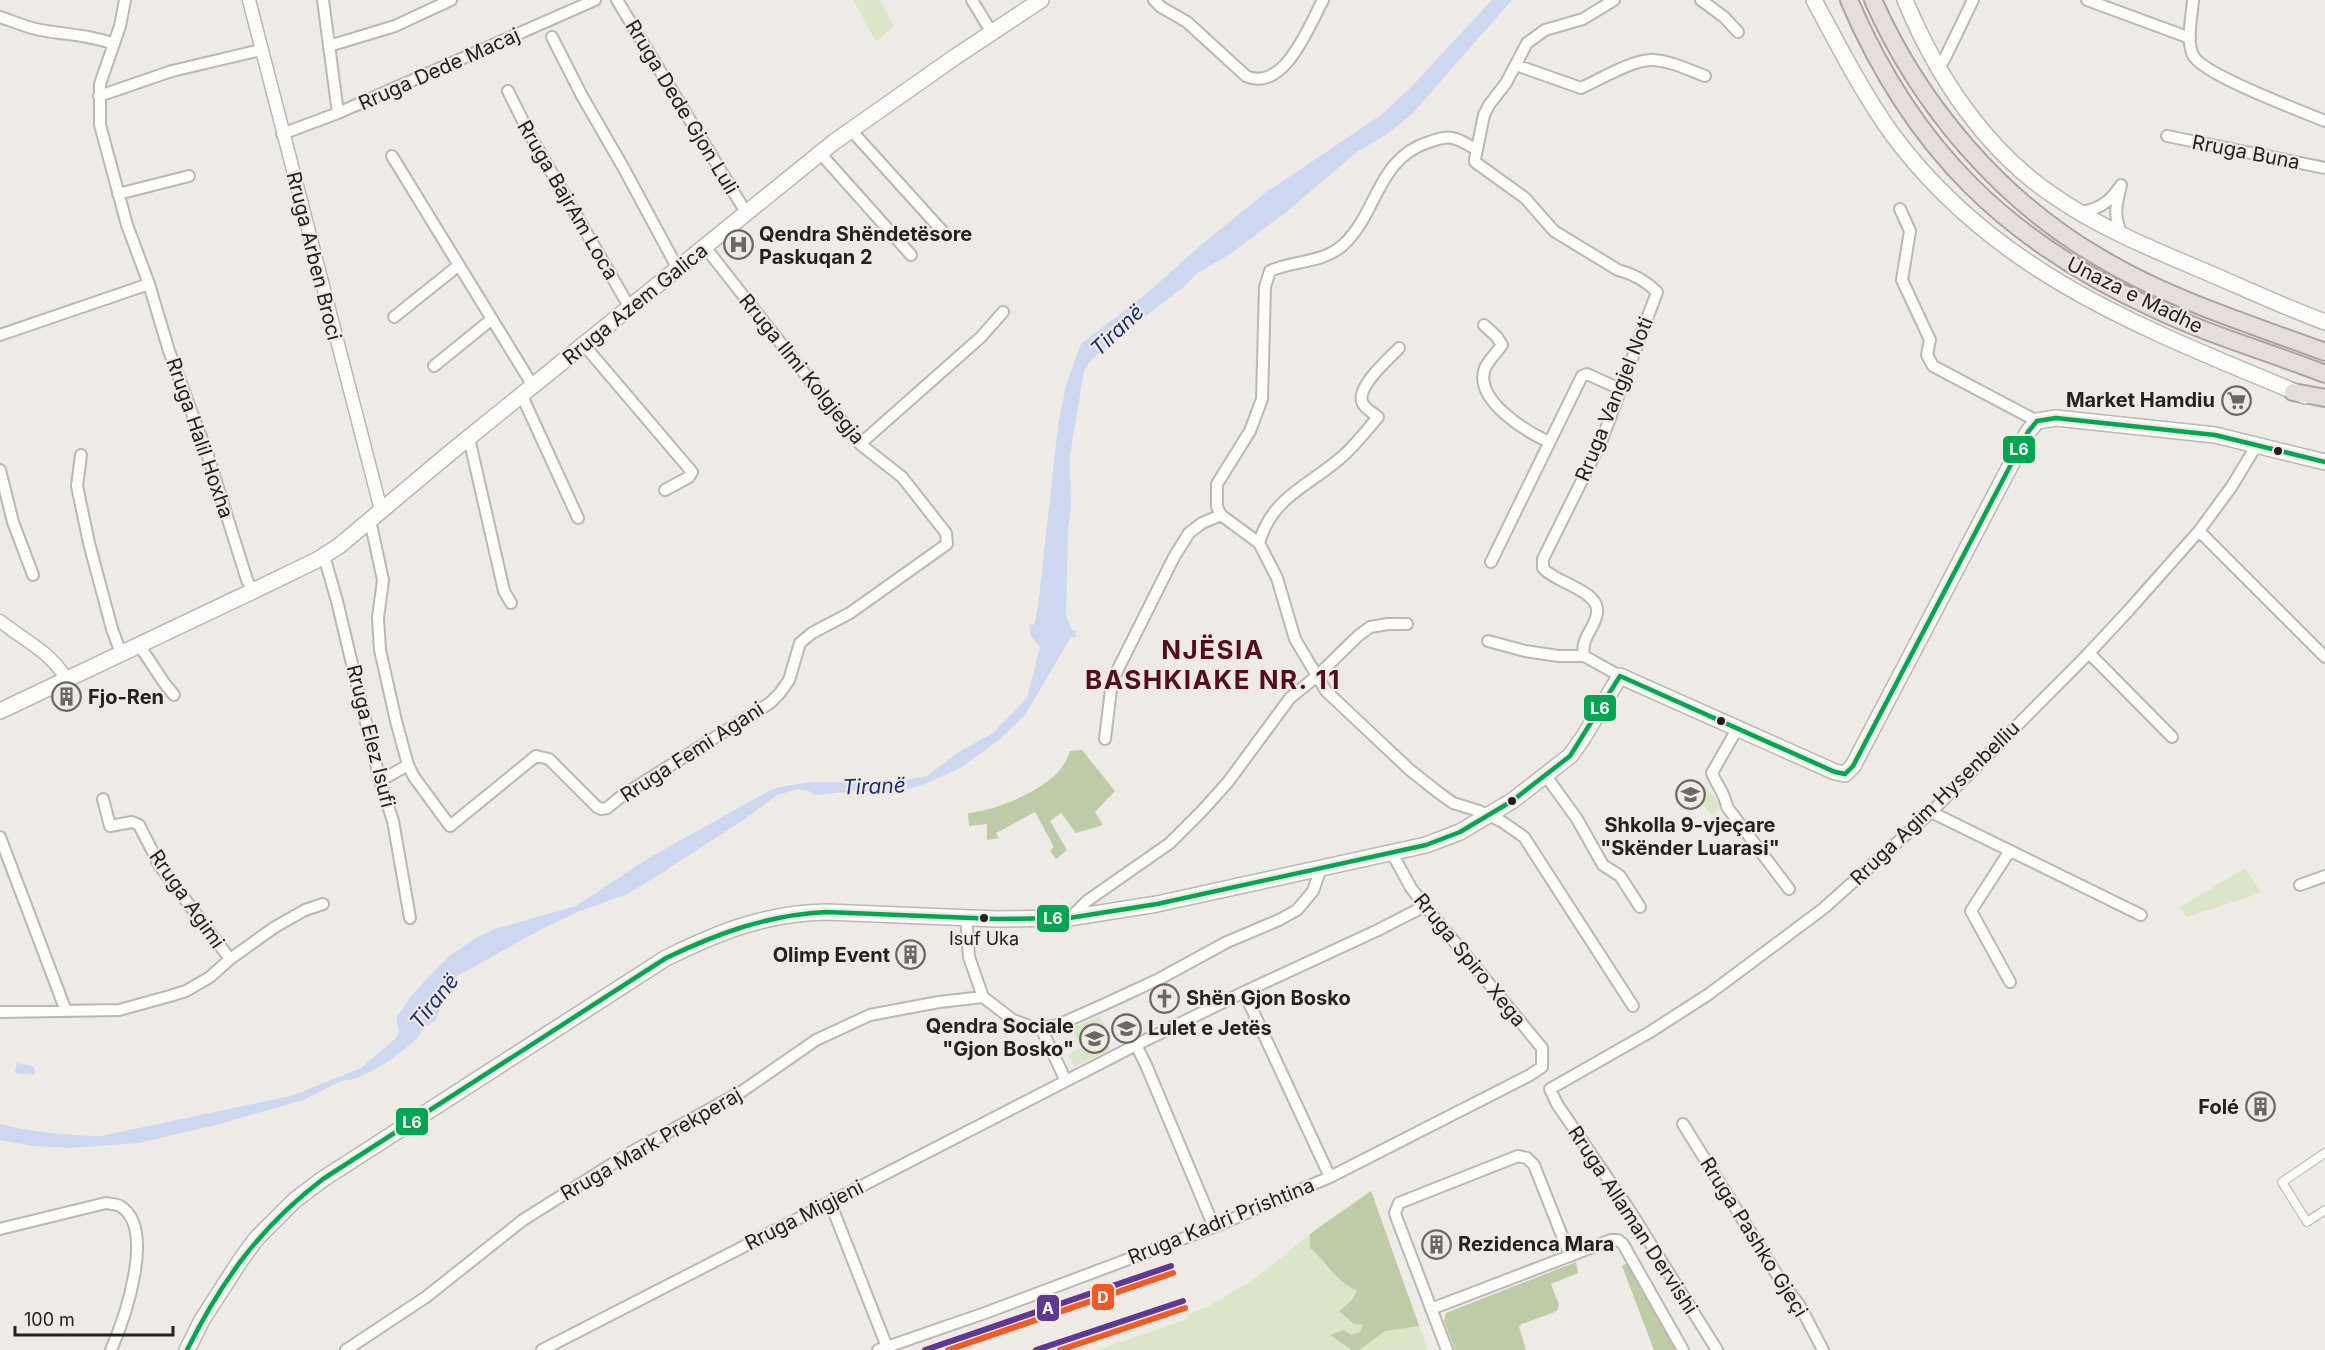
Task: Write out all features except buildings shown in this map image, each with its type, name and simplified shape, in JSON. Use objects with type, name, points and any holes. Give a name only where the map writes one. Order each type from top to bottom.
[{"type":"highway","name":"Unaza e Madhe","points":[[1849,0],[1884,73],[1917,123],[1967,182],[2024,233],[2092,278],[2156,310],[2325,374]]},
{"type":"highway","name":"Unaza e Madhe","points":[[1872,0],[1920,86],[1947,123],[1993,174],[2047,222],[2102,260],[2166,292],[2325,352]]},
{"type":"highway","points":[[2293,392],[2325,398]]},
{"type":"main road","name":"Rruga Azem Galica","points":[[375,515],[850,129],[1041,0]]},
{"type":"main road","points":[[1814,0],[1848,63],[1892,134],[1948,198],[1992,238],[2043,274],[2100,305],[2208,356],[2325,405]]},
{"type":"main road","points":[[1905,0],[1937,68],[1977,125],[2016,166],[2053,196],[2122,235],[2325,322]]},
{"type":"main road","points":[[187,1350],[229,1275],[256,1239],[295,1200],[323,1179],[666,958],[735,928],[772,916],[798,912],[997,919],[1069,918],[1157,904],[1426,845],[1460,832],[1488,815],[1546,776],[1570,756],[1620,676],[1835,772],[1845,774],[1853,766],[2023,442],[2037,421],[2056,418],[2215,435],[2325,462]]},
{"type":"main road","points":[[0,711],[324,556],[375,515]]},
{"type":"street","name":"Rruga Halil Hoxha","points":[[125,0],[114,45],[100,84],[100,124],[118,194],[169,351],[208,456],[253,591]]},
{"type":"street","name":"Rruga Arben Broci","points":[[249,0],[375,515]]},
{"type":"street","points":[[323,0],[338,113]]},
{"type":"street","points":[[329,46],[395,26],[451,0]]},
{"type":"street","name":"Rruga Dede Macaj","points":[[282,134],[338,113],[595,0]]},
{"type":"street","name":"Rruga Dede Gjon Luli","points":[[617,0],[747,214]]},
{"type":"street","points":[[972,0],[992,33]]},
{"type":"street","points":[[1154,0],[1161,7],[1187,22],[1246,76],[1257,81],[1267,79],[1292,58],[1323,0]]},
{"type":"street","points":[[1614,0],[1589,16],[1556,26],[1534,37],[1520,53],[1506,83],[1489,105],[1484,115],[1477,150],[1452,138],[1443,138],[1423,144],[1395,162],[1389,169],[1371,205],[1344,244],[1329,254],[1311,261],[1281,266],[1270,272],[1265,286],[1262,399],[1250,431],[1217,484],[1218,507],[1221,515],[1259,543],[1277,578],[1295,639],[1326,691],[1410,770],[1454,803],[1488,815],[1524,837],[1633,1006]]},
{"type":"street","points":[[1701,0],[1724,17],[1738,33]]},
{"type":"street","points":[[1937,68],[1944,60],[1973,0]]},
{"type":"street","points":[[2086,0],[2190,38]]},
{"type":"street","points":[[2193,0],[2190,38],[2191,52],[2196,61],[2203,67],[2325,121]]},
{"type":"street","points":[[0,17],[34,28],[99,38],[114,45]]},
{"type":"street","points":[[552,37],[678,269]]},
{"type":"street","points":[[99,96],[172,70],[261,50]]},
{"type":"street","points":[[1516,65],[1581,88],[1640,61],[1652,60],[1679,66],[1705,76]]},
{"type":"street","name":"Rruga BajrAm Loca","points":[[508,91],[531,137],[630,308]]},
{"type":"street","points":[[850,129],[945,234]]},
{"type":"street","name":"Rruga Buna","points":[[2167,136],[2325,168]]},
{"type":"street","name":"Rruga Vangjel Noti","points":[[1477,150],[1475,162],[1525,198],[1554,231],[1618,270],[1630,273],[1648,283],[1658,292],[1600,442],[1543,559],[1543,568],[1547,574],[1588,595],[1594,599],[1597,606],[1597,615],[1582,648],[1584,656]]},
{"type":"street","points":[[820,153],[911,255]]},
{"type":"street","points":[[392,156],[492,319],[527,391],[578,518]]},
{"type":"street","points":[[118,194],[189,176]]},
{"type":"street","points":[[2081,212],[2107,203],[2121,185],[2115,213],[2122,235]]},
{"type":"street","points":[[1900,209],[1910,231],[1902,280],[1930,340],[1927,355],[1933,366],[2037,421]]},
{"type":"street","name":"Rruga Ilmi Kolgjegja","points":[[705,247],[860,444],[902,477],[946,533],[947,544],[850,613],[812,633],[800,643]]},
{"type":"street","points":[[394,317],[459,265]]},
{"type":"street","points":[[0,334],[149,284]]},
{"type":"street","points":[[860,444],[873,430],[981,338],[1003,312]]},
{"type":"street","points":[[434,366],[492,319]]},
{"type":"street","points":[[1484,325],[1502,345],[1486,368],[1484,377],[1492,398],[1517,425],[1549,442]]},
{"type":"street","points":[[584,345],[692,472],[689,477],[665,490]]},
{"type":"street","points":[[1259,543],[1264,527],[1292,492],[1344,455],[1378,417],[1363,404],[1362,396],[1367,382],[1399,348]]},
{"type":"street","points":[[1491,562],[1582,376],[1587,374],[1620,390]]},
{"type":"street","points":[[469,438],[504,591],[511,603]]},
{"type":"street","name":"Rruga Agim Hysenbelliu","points":[[1550,1089],[1650,1032],[1709,994],[1824,908],[1931,813],[2089,653],[2199,531],[2232,486],[2256,446]]},
{"type":"street","points":[[81,455],[77,486],[89,543],[112,629],[122,653]]},
{"type":"street","points":[[0,470],[14,522],[33,575]]},
{"type":"street","points":[[375,515],[382,580],[378,618],[380,650],[408,765],[380,781]]},
{"type":"street","points":[[1105,739],[1112,681],[1174,557],[1189,533],[1202,523],[1221,515]]},
{"type":"street","points":[[2199,531],[2325,657]]},
{"type":"street","name":"Rruga Elez Isufi","points":[[324,556],[380,781],[393,821],[410,918]]},
{"type":"street","points":[[0,621],[41,649],[52,659],[66,678]]},
{"type":"street","points":[[1069,918],[1087,901],[1170,843],[1228,782],[1290,698],[1317,676],[1358,636],[1370,627],[1407,624]]},
{"type":"street","points":[[1488,640],[1525,651],[1559,656],[1584,656],[1620,676]]},
{"type":"street","name":"Rruga Femi Agani","points":[[408,765],[436,809],[450,826],[536,756],[549,759],[597,807],[607,808],[623,795],[770,703],[789,680],[800,643]]},
{"type":"street","points":[[139,645],[174,695]]},
{"type":"street","points":[[2089,653],[2172,737]]},
{"type":"street","points":[[1737,729],[1712,773],[1713,777],[1725,795],[1727,807],[1789,889]]},
{"type":"street","points":[[1546,776],[1577,819],[1603,865],[1620,876],[1640,907]]},
{"type":"street","name":"Rruga Agimi","points":[[104,799],[110,826],[132,822],[139,825],[160,866],[230,960]]},
{"type":"street","points":[[1931,813],[2141,915]]},
{"type":"street","points":[[0,837],[66,1011]]},
{"type":"street","points":[[2008,852],[1971,911],[2010,982]]},
{"type":"street","name":"Rruga Spiro Xega","points":[[1392,853],[1411,888],[1542,1048],[1542,1067]]},
{"type":"street","points":[[966,917],[969,957],[983,997],[1013,1020],[1041,1028],[1058,1025],[1105,1004],[1159,979],[1227,942],[1279,921],[1297,910],[1313,891],[1321,868]]},
{"type":"street","points":[[2300,885],[2325,876]]},
{"type":"street","points":[[0,1012],[119,1010],[170,996],[198,984],[275,927],[305,910],[323,904]]},
{"type":"street","name":"Rruga Migjeni","points":[[542,1350],[1136,1045],[1425,906]]},
{"type":"street","points":[[1244,992],[1330,1177]]},
{"type":"street","name":"Rruga Mark Prekperaj","points":[[346,1350],[426,1297],[523,1220],[628,1154],[741,1092],[816,1040],[870,1015],[939,1002],[983,997]]},
{"type":"street","points":[[1041,1028],[1066,1082]]},
{"type":"street","points":[[1136,1045],[1214,1227]]},
{"type":"street","name":"Rruga Kadri Prishtina","points":[[830,1202],[883,1348],[1214,1227],[1330,1177],[1542,1067]]},
{"type":"street","name":"Rruga Allaman Dervishi","points":[[1550,1089],[1557,1104],[1718,1350]]},
{"type":"street","name":"Rruga Pashko Gjeçi","points":[[1683,1124],[1781,1281],[1800,1306],[1823,1350]]},
{"type":"street","points":[[2325,1153],[2282,1182],[2307,1222],[2325,1210]]},
{"type":"street","points":[[1447,1350],[1396,1220],[1396,1208],[1404,1200],[1518,1156],[1527,1158],[1534,1165],[1570,1256]]},
{"type":"street","points":[[0,1229],[106,1203],[120,1206],[129,1216],[136,1238],[134,1280],[129,1301],[111,1350]]},
{"type":"street","points":[[1431,1309],[1611,1240],[1618,1240],[1623,1244],[1683,1350]]},
{"type":"green space","points":[[853,0],[880,0],[894,27],[876,41]]},
{"type":"green space","points":[[1082,750],[1115,791],[1095,812],[1103,825],[1076,833],[1061,813],[1050,821],[1067,850],[1056,859],[1050,851],[1054,847],[1035,812],[996,833],[999,838],[987,840],[987,824],[969,826],[968,813],[1007,803],[1035,790],[1057,773],[1070,751]]},
{"type":"green space","points":[[1705,786],[1723,806],[1712,815],[1695,795]]},
{"type":"green space","points":[[2245,868],[2261,893],[2187,917],[2180,907]]},
{"type":"green space","points":[[1100,1016],[1108,1033],[1080,1046],[1072,1028]]},
{"type":"green space","points":[[1105,1037],[1111,1049],[1074,1067],[1068,1054]]},
{"type":"green space","points":[[1371,1191],[1428,1350],[1098,1350],[1188,1319],[1187,1315],[1209,1306],[1254,1279],[1328,1220]]},
{"type":"green space","points":[[1371,1191],[1419,1326],[1385,1331],[1359,1350],[1352,1350],[1330,1335],[1344,1330],[1351,1335],[1360,1332],[1363,1325],[1354,1324],[1339,1311],[1351,1301],[1357,1291],[1337,1276],[1310,1248],[1310,1234]]},
{"type":"green space","points":[[1576,1262],[1578,1273],[1551,1284],[1559,1305],[1557,1311],[1519,1327],[1526,1350],[1455,1350],[1444,1321],[1446,1313]]},
{"type":"green space","points":[[1628,1262],[1676,1350],[1654,1350],[1622,1266]]},
{"type":"water","name":"Tiranë","points":[[1492,0],[1512,0],[1411,115],[1387,134],[1357,152],[1290,209],[1230,254],[1197,273],[1185,286],[1091,360],[1084,371],[1070,455],[1071,507],[1068,531],[1066,616],[1072,630],[1076,631],[1075,637],[1071,637],[1025,715],[999,740],[960,768],[902,791],[855,791],[815,795],[807,790],[798,789],[777,795],[742,821],[627,894],[578,912],[544,928],[457,976],[448,988],[436,1020],[423,1028],[418,1038],[411,1044],[370,1072],[354,1079],[341,1081],[303,1100],[216,1125],[139,1143],[70,1148],[33,1146],[0,1140],[0,1124],[50,1133],[101,1136],[291,1096],[361,1068],[397,1037],[399,1031],[396,1018],[412,995],[452,954],[476,938],[495,929],[576,906],[647,859],[769,791],[811,782],[892,783],[927,776],[960,751],[993,733],[1027,698],[1040,647],[1031,636],[1029,624],[1034,625],[1038,607],[1058,425],[1066,385],[1081,344],[1146,294],[1265,193],[1381,115],[1412,86]]},
{"type":"water","points":[[17,1061],[20,1064],[33,1066],[35,1075],[15,1073]]},
{"type":"transit line","name":"L6","points":[[187,1350],[214,1300],[244,1256],[280,1216],[323,1179],[666,958],[724,933],[764,921],[826,912],[997,919],[1069,918],[1157,904],[1426,845],[1460,832],[1512,801],[1570,756],[1620,676],[1835,772],[1845,774],[1853,766],[2028,432],[2037,421],[2056,418],[2215,435],[2325,462]]},
{"type":"transit line","name":"A","points":[[925,1350],[1171,1266]]},
{"type":"transit line","name":"D","points":[[948,1350],[1173,1273]]},
{"type":"transit line","name":"A","points":[[1036,1350],[1183,1301]]},
{"type":"transit line","name":"D","points":[[1060,1350],[1185,1308]]},
{"type":"place","name":"Qendra Shëndetësore Paskuqan 2","points":[[738,245]]},
{"type":"place","name":"Market Hamdiu","points":[[2236,400]]},
{"type":"place","name":"Fjo-Ren","points":[[67,697]]},
{"type":"place","name":"Shkolla 9-vjeçare \"Skënder Luarasi\"","points":[[1690,794]]},
{"type":"place","name":"Isuf Uka","points":[[984,918]]},
{"type":"place","name":"Olimp Event","points":[[911,955]]},
{"type":"place","name":"Shën Gjon Bosko","points":[[1165,998]]},
{"type":"place","name":"Lulet e Jetës","points":[[1127,1028]]},
{"type":"place","name":"Qendra Sociale \"Gjon Bosko\"","points":[[1095,1038]]},
{"type":"place","name":"Folé","points":[[2260,1107]]},
{"type":"place","name":"Rezidenca Mara","points":[[1437,1244]]},
{"type":"district","name":"NJËSIA BASHKIAKE NR. 11","points":[[1213,664]]}]
